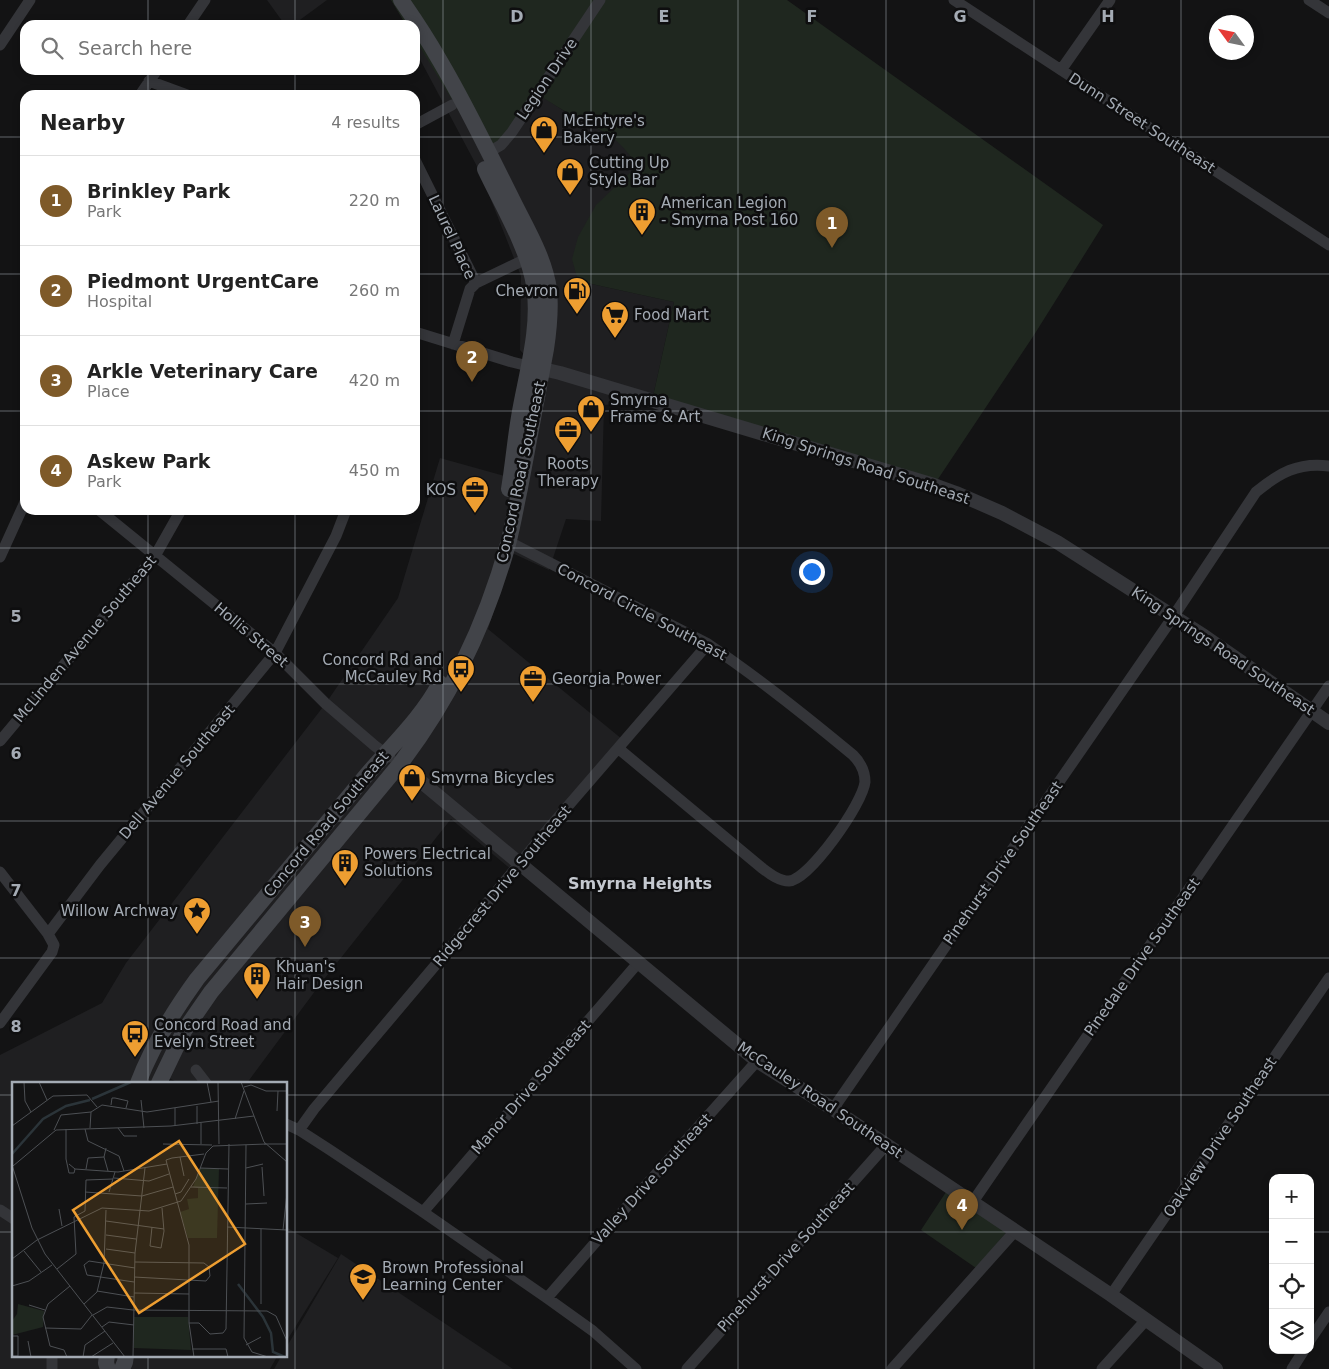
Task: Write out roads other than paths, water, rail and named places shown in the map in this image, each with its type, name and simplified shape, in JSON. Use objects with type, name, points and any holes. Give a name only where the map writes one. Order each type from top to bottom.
[{"type":"main road","points":[[389,0],[402,20]]},
{"type":"main road","name":"Concord Road Southeast","points":[[401,0],[414,20]]},
{"type":"main road","name":"Concord Road Southeast","points":[[138,1082],[164,1027],[197,978],[415,719],[436,690],[468,628],[498,539],[505,509],[519,418],[549,330],[549,288],[545,271],[531,236],[489,152],[440,61],[420,30]]},
{"type":"main road","name":"Concord Road Southeast","points":[[158,1082],[184,1031],[211,992],[400,764],[435,713],[468,652],[488,603],[508,542],[535,367],[536,306],[534,285],[516,234],[452,105],[420,50]]},
{"type":"main road","points":[[107,1356],[108,1369]]},
{"type":"main road","points":[[122,1369],[126,1356]]},
{"type":"street","points":[[0,45],[30,0]]},
{"type":"street","points":[[191,20],[205,0]]},
{"type":"street","name":"Legion Drive","points":[[489,152],[501,145],[512,132],[600,0]]},
{"type":"street","name":"Dunn Street Southeast","points":[[954,0],[1329,246]]},
{"type":"street","points":[[1061,70],[1110,0]]},
{"type":"street","points":[[1309,0],[1329,13]]},
{"type":"street","points":[[143,90],[153,75]]},
{"type":"street","points":[[149,81],[173,90]]},
{"type":"street","points":[[420,122],[452,105]]},
{"type":"street","name":"Laurel Place","points":[[420,170],[476,283],[470,289],[453,344]]},
{"type":"street","points":[[476,283],[526,259]]},
{"type":"street","points":[[420,334],[512,362],[535,367]]},
{"type":"street","name":"King Springs Road Southeast","points":[[535,367],[934,484],[1002,513],[1040,533],[1173,617],[1329,723]]},
{"type":"street","name":"Pinehurst Drive Southeast","points":[[833,1110],[1173,617],[1256,492],[1273,478],[1295,468],[1316,464],[1329,466]]},
{"type":"street","points":[[0,557],[20,513]]},
{"type":"street","name":"Hollis Street","points":[[105,515],[275,653],[325,703],[400,764]]},
{"type":"street","name":"McLinden Avenue Southeast","points":[[0,741],[155,556],[178,515]]},
{"type":"street","name":"Dell Avenue Southeast","points":[[48,934],[100,865],[275,653],[336,536],[344,515]]},
{"type":"street","name":"Concord Circle Southeast","points":[[508,542],[708,644],[749,671],[860,762],[864,772],[865,783],[854,810],[839,832],[809,868],[799,878],[790,881],[782,880],[773,876],[754,862],[619,749]]},
{"type":"street","name":"Ridgecrest Drive Southeast","points":[[299,1130],[314,1109],[520,864],[708,644]]},
{"type":"street","name":"Pinedale Drive Southeast","points":[[972,1203],[1329,686]]},
{"type":"street","name":"McCauley Road Southeast","points":[[400,764],[757,1061],[1111,1295],[1216,1369]]},
{"type":"street","points":[[0,872],[48,934],[54,945],[52,952],[0,1023]]},
{"type":"street","name":"Manor Drive Southeast","points":[[423,1212],[638,963]]},
{"type":"street","name":"Oakview Drive Southeast","points":[[1111,1295],[1329,978]]},
{"type":"street","name":"Valley Drive Southeast","points":[[547,1298],[757,1061]]},
{"type":"street","points":[[196,1070],[205,1082]]},
{"type":"street","points":[[288,1125],[299,1130],[423,1212],[547,1298],[593,1331],[636,1369]]},
{"type":"street","name":"Pinehurst Drive Southeast","points":[[687,1369],[886,1145]]},
{"type":"street","points":[[0,1210],[12,1218]]},
{"type":"street","points":[[892,1369],[1015,1231]]},
{"type":"street","points":[[1314,1334],[1329,1312]]},
{"type":"street","points":[[1102,1369],[1146,1320]]},
{"type":"street","points":[[1292,1369],[1301,1354]]},
{"type":"street","points":[[52,1356],[52,1369]]},
{"type":"place","name":"McEntyre's Bakery","points":[[544,154]]},
{"type":"place","name":"Cutting Up Style Bar","points":[[570,196]]},
{"type":"place","name":"American Legion - Smyrna Post 160","points":[[642,236]]},
{"type":"place","name":"Brinkley Park","points":[[832,248]]},
{"type":"place","name":"Chevron","points":[[577,315]]},
{"type":"place","name":"Food Mart","points":[[615,339]]},
{"type":"place","name":"Piedmont UrgentCare","points":[[472,382]]},
{"type":"place","name":"Smyrna Frame & Art","points":[[591,433]]},
{"type":"place","name":"Roots Therapy","points":[[568,454]]},
{"type":"place","name":"KOS","points":[[475,514]]},
{"type":"place","name":"Concord Rd and McCauley Rd","points":[[461,693]]},
{"type":"place","name":"Georgia Power","points":[[533,703]]},
{"type":"place","name":"Smyrna Bicycles","points":[[412,802]]},
{"type":"place","name":"Powers Electrical Solutions","points":[[345,887]]},
{"type":"place","name":"Willow Archway","points":[[197,935]]},
{"type":"place","name":"Arkle Veterinary Care","points":[[305,947]]},
{"type":"place","name":"Khuan's Hair Design","points":[[257,1000]]},
{"type":"place","name":"Concord Road and Evelyn Street","points":[[135,1058]]},
{"type":"place","name":"Askew Park","points":[[962,1230]]},
{"type":"place","name":"Brown Professional Learning Center","points":[[363,1301]]},
{"type":"district","name":"Smyrna Heights","points":[[640,883]]}]
